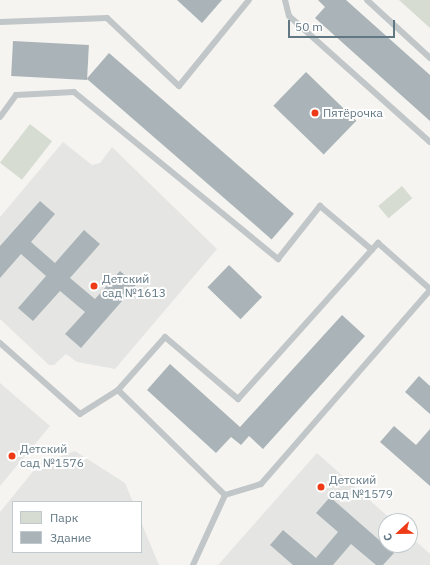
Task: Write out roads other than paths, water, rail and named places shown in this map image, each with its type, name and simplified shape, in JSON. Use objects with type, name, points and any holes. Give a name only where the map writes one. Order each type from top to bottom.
[{"type":"lane","points":[[0,22],[107,18],[179,86],[249,0]]},
{"type":"lane","points":[[285,0],[289,16],[430,142]]},
{"type":"lane","points":[[367,0],[430,58]]},
{"type":"lane","points":[[0,116],[16,95],[74,92],[278,259],[320,206],[372,250]]},
{"type":"lane","points":[[0,343],[80,414],[118,390],[165,337],[238,399],[378,243],[430,290],[261,484],[225,495],[193,565]]},
{"type":"lane","points":[[118,390],[225,495]]},
{"type":"place","name":"Пятёрочка","points":[[315,113]]},
{"type":"place","name":"Детский сад №1613","points":[[94,286]]},
{"type":"place","name":"Детский сад №1576","points":[[12,456]]},
{"type":"place","name":"Детский сад №1579","points":[[321,487]]}]
